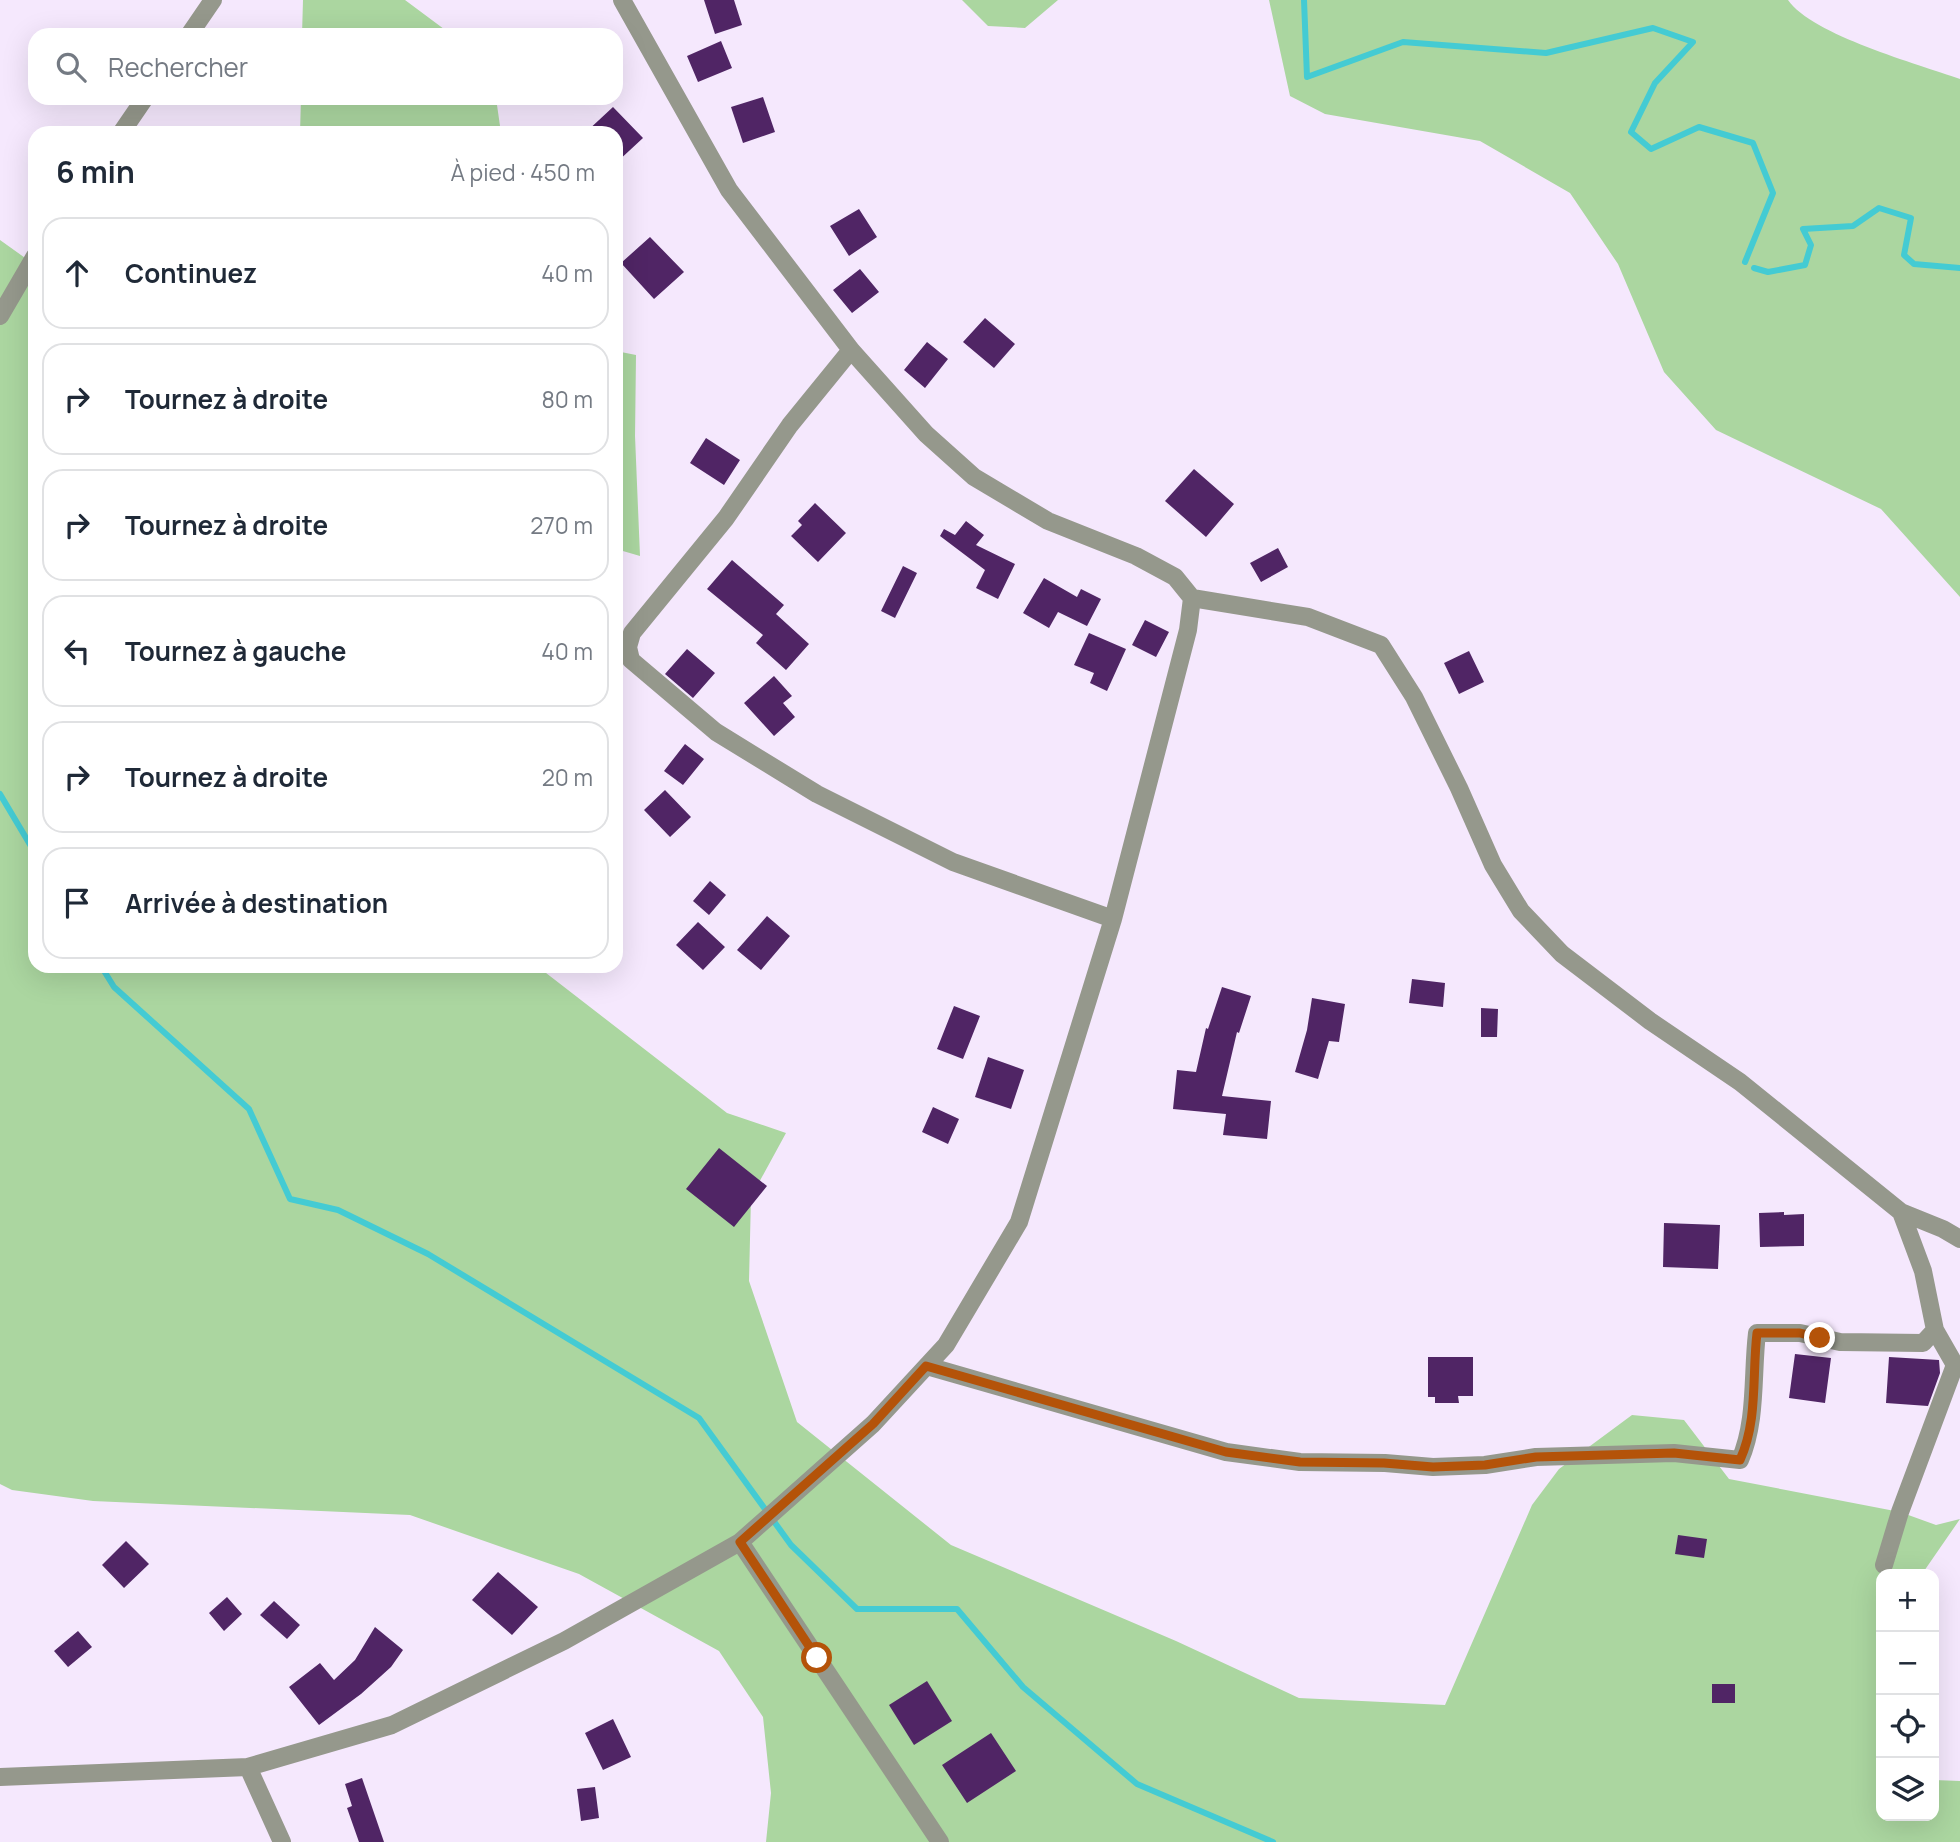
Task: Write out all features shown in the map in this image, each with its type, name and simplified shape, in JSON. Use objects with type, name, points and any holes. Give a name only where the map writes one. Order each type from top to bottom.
[{"type":"street","points":[[194,28],[213,0]]},
{"type":"street","points":[[622,0],[729,190],[851,350],[926,435],[974,477],[1048,521],[1136,556],[1175,577],[1192,598],[1308,617],[1381,645],[1414,697],[1493,864],[1521,911],[1562,954],[1650,1021],[1740,1082],[1901,1212],[1960,1239]]},
{"type":"street","points":[[126,126],[140,105]]},
{"type":"street","points":[[0,316],[28,268]]},
{"type":"street","points":[[851,350],[790,425],[726,518],[632,633],[628,647],[631,660],[716,732],[817,794],[953,862],[1113,919]]},
{"type":"street","points":[[0,1777],[248,1767],[392,1725],[564,1642],[740,1542],[873,1424],[946,1345],[1019,1222],[1113,919],[1188,630],[1192,598]]},
{"type":"street","points":[[1884,1565],[1900,1512],[1955,1365],[1935,1330],[1923,1271],[1901,1212]]},
{"type":"street","points":[[926,1366],[1226,1452],[1300,1462],[1384,1463],[1433,1467],[1485,1465],[1536,1457],[1674,1453],[1740,1460],[1746,1446],[1753,1400],[1757,1333],[1800,1333],[1840,1342],[1923,1343],[1935,1330]]},
{"type":"street","points":[[740,1542],[940,1842]]},
{"type":"street","points":[[248,1767],[282,1842]]},
{"type":"green space","points":[[303,0],[405,0],[443,28],[302,28]]},
{"type":"green space","points":[[962,0],[1058,0],[1025,28],[988,26]]},
{"type":"green space","points":[[1269,0],[1788,0],[1819,25],[1842,36],[1893,57],[1960,79],[1960,597],[1881,509],[1716,430],[1664,372],[1618,264],[1570,193],[1480,141],[1325,114],[1290,96]]},
{"type":"green space","points":[[301,105],[497,105],[500,126],[300,126]]},
{"type":"green space","points":[[0,240],[28,260],[28,973],[546,973],[727,1113],[786,1133],[751,1197],[749,1281],[797,1422],[951,1545],[1176,1641],[1299,1698],[1445,1705],[1532,1505],[1559,1469],[1632,1415],[1684,1420],[1729,1479],[1900,1512],[1936,1525],[1960,1519],[1925,1569],[1876,1569],[1876,1821],[1939,1821],[1939,1780],[1960,1781],[1960,1842],[766,1842],[771,1793],[763,1717],[719,1651],[579,1574],[410,1515],[93,1501],[12,1490],[0,1484]]},
{"type":"green space","points":[[623,352],[636,355],[635,436],[640,556],[623,551]]},
{"type":"building","points":[[704,0],[734,0],[742,25],[715,34]]},
{"type":"building","points":[[721,41],[732,68],[698,82],[687,56]]},
{"type":"building","points":[[763,97],[775,132],[743,143],[731,107]]},
{"type":"building","points":[[613,107],[643,138],[623,157],[623,126],[593,126]]},
{"type":"building","points":[[859,209],[877,237],[849,256],[830,226]]},
{"type":"building","points":[[650,237],[684,272],[654,299],[623,265],[623,261]]},
{"type":"building","points":[[860,269],[879,292],[852,313],[833,290]]},
{"type":"building","points":[[985,318],[1015,344],[994,368],[963,342]]},
{"type":"building","points":[[927,342],[948,359],[925,388],[904,370]]},
{"type":"building","points":[[706,438],[740,460],[724,485],[690,463]]},
{"type":"building","points":[[1194,469],[1234,504],[1206,537],[1165,501]]},
{"type":"building","points":[[815,503],[846,533],[818,562],[791,536],[802,525],[798,521]]},
{"type":"building","points":[[966,521],[984,535],[976,545],[1015,564],[998,599],[976,588],[985,570],[940,536],[944,529],[955,535]]},
{"type":"building","points":[[1278,548],[1288,567],[1261,582],[1250,563]]},
{"type":"building","points":[[732,560],[784,605],[776,614],[809,644],[786,670],[756,643],[763,635],[707,589]]},
{"type":"building","points":[[903,566],[917,573],[895,618],[881,611]]},
{"type":"building","points":[[1044,578],[1077,597],[1081,589],[1101,599],[1087,626],[1058,612],[1049,628],[1023,613]]},
{"type":"building","points":[[1145,620],[1169,632],[1156,657],[1132,645]]},
{"type":"building","points":[[1089,633],[1126,649],[1107,691],[1090,683],[1094,673],[1074,665]]},
{"type":"building","points":[[687,649],[715,673],[693,698],[665,674]]},
{"type":"building","points":[[1469,651],[1484,682],[1459,694],[1444,663]]},
{"type":"building","points":[[774,676],[792,696],[783,703],[795,717],[774,736],[744,703]]},
{"type":"building","points":[[685,744],[704,759],[683,785],[664,771]]},
{"type":"building","points":[[665,790],[691,817],[670,837],[644,810]]},
{"type":"building","points":[[710,881],[726,895],[709,915],[693,901]]},
{"type":"building","points":[[767,916],[790,936],[761,970],[737,950]]},
{"type":"building","points":[[698,922],[725,947],[703,970],[676,945]]},
{"type":"building","points":[[1412,979],[1445,983],[1443,1007],[1409,1003]]},
{"type":"building","points":[[1222,987],[1251,996],[1239,1033],[1237,1032],[1222,1096],[1271,1101],[1267,1139],[1223,1135],[1226,1114],[1173,1109],[1177,1070],[1196,1072],[1206,1028],[1208,1029]]},
{"type":"building","points":[[1312,998],[1345,1004],[1339,1042],[1329,1041],[1318,1079],[1295,1072],[1307,1030]]},
{"type":"building","points":[[954,1006],[980,1016],[963,1059],[937,1049]]},
{"type":"building","points":[[1481,1008],[1498,1009],[1497,1037],[1481,1037]]},
{"type":"building","points":[[988,1057],[1024,1070],[1011,1109],[975,1097]]},
{"type":"building","points":[[933,1107],[959,1119],[948,1144],[922,1132]]},
{"type":"building","points":[[719,1148],[767,1186],[734,1227],[686,1189]]},
{"type":"building","points":[[1784,1212],[1784,1215],[1804,1214],[1804,1246],[1760,1247],[1759,1213]]},
{"type":"building","points":[[1664,1223],[1720,1225],[1718,1269],[1663,1267]]},
{"type":"building","points":[[1795,1354],[1831,1358],[1825,1403],[1789,1398]]},
{"type":"building","points":[[1428,1357],[1473,1357],[1473,1396],[1458,1396],[1459,1403],[1435,1403],[1435,1397],[1428,1397]]},
{"type":"building","points":[[1889,1357],[1939,1360],[1940,1373],[1928,1406],[1886,1403]]},
{"type":"building","points":[[1678,1535],[1707,1539],[1704,1558],[1675,1554]]},
{"type":"building","points":[[126,1541],[149,1564],[124,1588],[102,1565]]},
{"type":"building","points":[[498,1572],[538,1607],[512,1635],[472,1600]]},
{"type":"building","points":[[227,1597],[242,1614],[224,1631],[209,1613]]},
{"type":"building","points":[[274,1601],[300,1625],[287,1639],[260,1615]]},
{"type":"building","points":[[375,1627],[403,1650],[391,1667],[361,1694],[319,1725],[289,1687],[320,1663],[334,1680],[355,1660]]},
{"type":"building","points":[[78,1631],[92,1647],[68,1667],[54,1651]]},
{"type":"building","points":[[927,1681],[952,1721],[914,1745],[889,1705]]},
{"type":"building","points":[[1712,1684],[1735,1684],[1735,1703],[1712,1703]]},
{"type":"building","points":[[613,1719],[631,1757],[603,1770],[585,1733]]},
{"type":"building","points":[[991,1733],[1016,1771],[967,1803],[942,1765]]},
{"type":"building","points":[[362,1778],[384,1842],[359,1842],[347,1808],[352,1806],[345,1784]]},
{"type":"building","points":[[595,1787],[599,1818],[581,1821],[577,1789]]},
{"type":"waterway","points":[[1304,0],[1307,77],[1403,42],[1546,53],[1653,28],[1693,42],[1655,83],[1631,132],[1651,149],[1699,127],[1753,143],[1773,193],[1745,262]]},
{"type":"waterway","points":[[1754,268],[1768,272],[1805,265],[1811,245],[1803,229],[1853,226],[1879,208],[1911,218],[1904,255],[1914,264],[1960,268]]},
{"type":"waterway","points":[[0,794],[28,841]]},
{"type":"waterway","points":[[105,973],[114,987],[249,1109],[290,1199],[338,1210],[428,1254],[699,1418],[791,1545],[857,1609],[957,1609],[1023,1687],[1137,1784],[1273,1842]]},
{"type":"route","points":[[817,1658],[740,1542],[873,1424],[926,1366],[1226,1452],[1300,1462],[1384,1463],[1433,1467],[1485,1465],[1536,1457],[1674,1453],[1740,1460],[1746,1446],[1753,1400],[1757,1333],[1800,1333],[1820,1338]]}]
